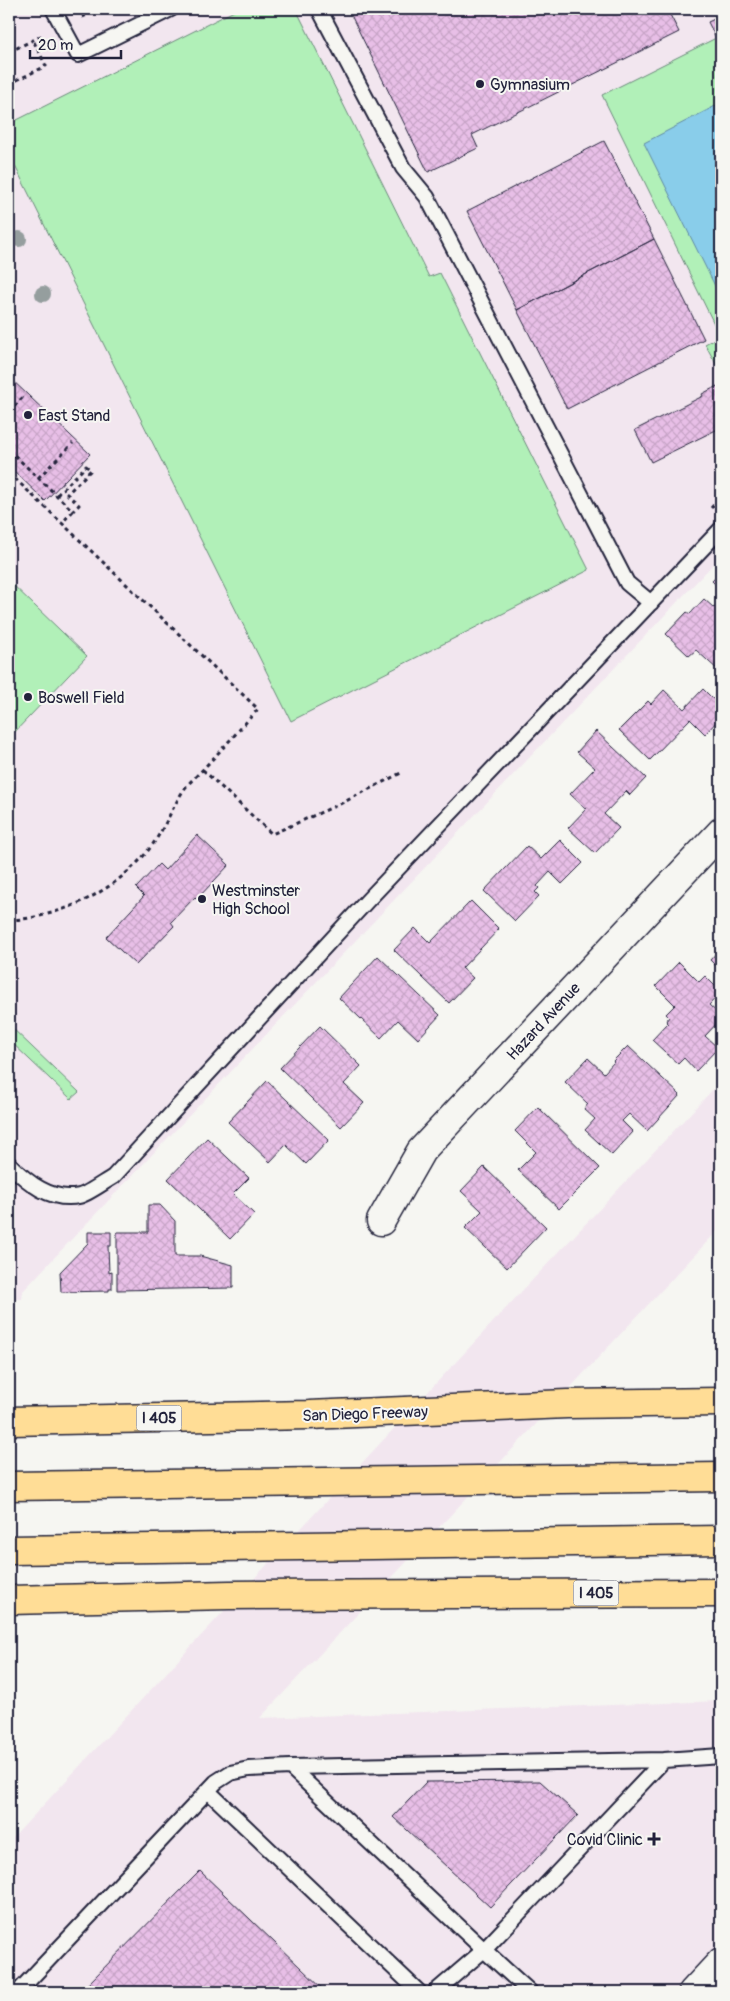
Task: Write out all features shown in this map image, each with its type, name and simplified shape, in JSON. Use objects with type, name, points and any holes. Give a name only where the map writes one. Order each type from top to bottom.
[{"type":"highway","name":"San Diego Freeway","points":[[9,1420],[309,1415],[567,1404],[721,1402]]},
{"type":"highway","points":[[9,1486],[721,1477]]},
{"type":"highway","points":[[9,1550],[470,1542],[721,1540]]},
{"type":"highway","name":"I 405","points":[[9,1600],[229,1595],[719,1593]]},
{"type":"street","name":"Hazard Avenue","points":[[381,1221],[421,1151],[721,832]]},
{"type":"street","points":[[693,1992],[721,1962]]},
{"type":"lane","points":[[53,9],[78,55],[171,9]]},
{"type":"lane","points":[[319,9],[403,168],[427,197],[627,583],[650,603]]},
{"type":"lane","points":[[9,1164],[39,1189],[61,1196],[79,1196],[114,1177],[367,901],[721,528]]},
{"type":"lane","points":[[18,1992],[216,1782],[230,1773],[249,1769],[290,1767],[664,1760],[721,1756]]},
{"type":"lane","points":[[435,1992],[484,1950],[664,1760]]},
{"type":"lane","points":[[290,1767],[530,1992]]},
{"type":"lane","points":[[208,1791],[419,1992]]},
{"type":"path","points":[[9,84],[46,66],[32,40]]},
{"type":"path","points":[[9,412],[24,396]]},
{"type":"path","points":[[38,478],[73,443]]},
{"type":"path","points":[[9,450],[73,511]]},
{"type":"path","points":[[57,495],[86,466],[91,470],[67,494],[79,505],[62,523]]},
{"type":"path","points":[[9,473],[258,709],[184,790],[152,846],[125,874],[98,894],[65,909],[26,920],[9,920]]},
{"type":"path","points":[[203,770],[272,834],[342,803],[401,773]]},
{"type":"shaded area","name":"Westminster High School","points":[[9,9],[721,9],[721,556],[69,1242],[23,1291],[22,1299],[9,1299]]},
{"type":"shaded area","points":[[721,1081],[721,1227],[260,1718],[721,1701],[721,1992],[9,1992],[9,1842],[522,1291]]},
{"type":"green space","points":[[238,9],[281,9],[298,13],[429,277],[440,273],[589,570],[291,721],[9,154],[9,124]]},
{"type":"green space","points":[[716,38],[721,48],[721,373],[705,344],[720,336],[602,95]]},
{"type":"green space","name":"Boswell Field","points":[[9,581],[87,656],[9,738]]},
{"type":"green space","points":[[9,1025],[79,1092],[71,1099],[9,1040]]},
{"type":"water","points":[[721,103],[721,298],[644,143]]},
{"type":"building","name":"Gymnasium","points":[[362,9],[667,9],[679,32],[472,135],[478,148],[428,172],[351,15]]},
{"type":"building","points":[[721,16],[721,48],[708,22]]},
{"type":"building","points":[[604,141],[654,239],[517,310],[467,211]]},
{"type":"building","points":[[654,239],[704,339],[567,409],[517,310]]},
{"type":"building","name":"East Stand","points":[[9,377],[90,454],[45,501],[9,466]]},
{"type":"building","points":[[721,384],[721,431],[720,428],[651,462],[635,430],[703,396],[702,394]]},
{"type":"building","points":[[721,572],[721,590],[712,581]]},
{"type":"building","points":[[704,599],[714,608],[721,601],[721,668],[719,671],[696,650],[689,656],[666,634],[687,612],[690,614]]},
{"type":"building","points":[[703,689],[721,707],[721,717],[705,734],[690,719],[650,760],[619,730],[648,701],[651,704],[664,690],[684,709]]},
{"type":"building","points":[[596,731],[646,778],[630,795],[626,791],[604,814],[619,828],[595,853],[568,828],[586,809],[570,794],[595,768],[577,752]]},
{"type":"building","points":[[197,835],[229,865],[197,899],[195,897],[171,922],[174,926],[136,965],[106,937],[144,896],[136,888],[159,864],[165,870]]},
{"type":"building","points":[[560,840],[583,863],[562,884],[550,872],[537,886],[539,888],[535,892],[539,896],[515,921],[484,891],[527,846],[541,859]]},
{"type":"building","points":[[471,901],[499,929],[462,968],[473,978],[449,1003],[394,950],[415,928],[430,943]]},
{"type":"building","points":[[721,948],[721,971],[710,960]]},
{"type":"building","points":[[378,956],[440,1015],[418,1039],[398,1020],[381,1038],[339,998]]},
{"type":"building","points":[[679,962],[699,982],[705,976],[721,992],[709,1005],[721,1016],[721,1019],[705,1036],[718,1048],[696,1071],[684,1058],[678,1064],[652,1040],[668,1023],[666,1021],[669,1017],[666,1014],[675,1005],[656,986]]},
{"type":"building","points":[[320,1026],[361,1066],[344,1084],[364,1103],[341,1127],[280,1068]]},
{"type":"building","points":[[628,1046],[680,1095],[647,1131],[629,1114],[622,1121],[633,1132],[612,1155],[585,1130],[595,1119],[584,1109],[588,1104],[565,1082],[588,1058],[604,1073]]},
{"type":"building","points":[[267,1081],[329,1140],[306,1164],[286,1145],[270,1162],[228,1122]]},
{"type":"building","points":[[538,1107],[600,1168],[559,1209],[518,1170],[536,1152],[515,1131]]},
{"type":"building","points":[[207,1138],[249,1178],[233,1194],[254,1214],[230,1239],[168,1179]]},
{"type":"building","points":[[484,1167],[546,1227],[507,1268],[465,1228],[482,1211],[461,1191]]},
{"type":"building","points":[[148,1205],[160,1205],[175,1221],[175,1256],[200,1256],[233,1265],[233,1288],[117,1290],[117,1232],[148,1232]]},
{"type":"building","points":[[88,1232],[111,1232],[111,1246],[108,1246],[109,1273],[112,1272],[112,1289],[109,1289],[109,1291],[61,1292],[60,1272],[88,1243]]},
{"type":"building","points":[[540,1781],[578,1815],[490,1907],[393,1817],[426,1782]]},
{"type":"building","points":[[200,1871],[326,1992],[80,1992]]},
{"type":"place","name":"Gymnasium","points":[[480,84]]},
{"type":"place","name":"East Stand","points":[[28,415]]},
{"type":"place","name":"Boswell Field","points":[[28,697]]},
{"type":"place","name":"Westminster High School","points":[[202,899]]},
{"type":"place","name":"Covid Clinic","points":[[654,1839]]}]
